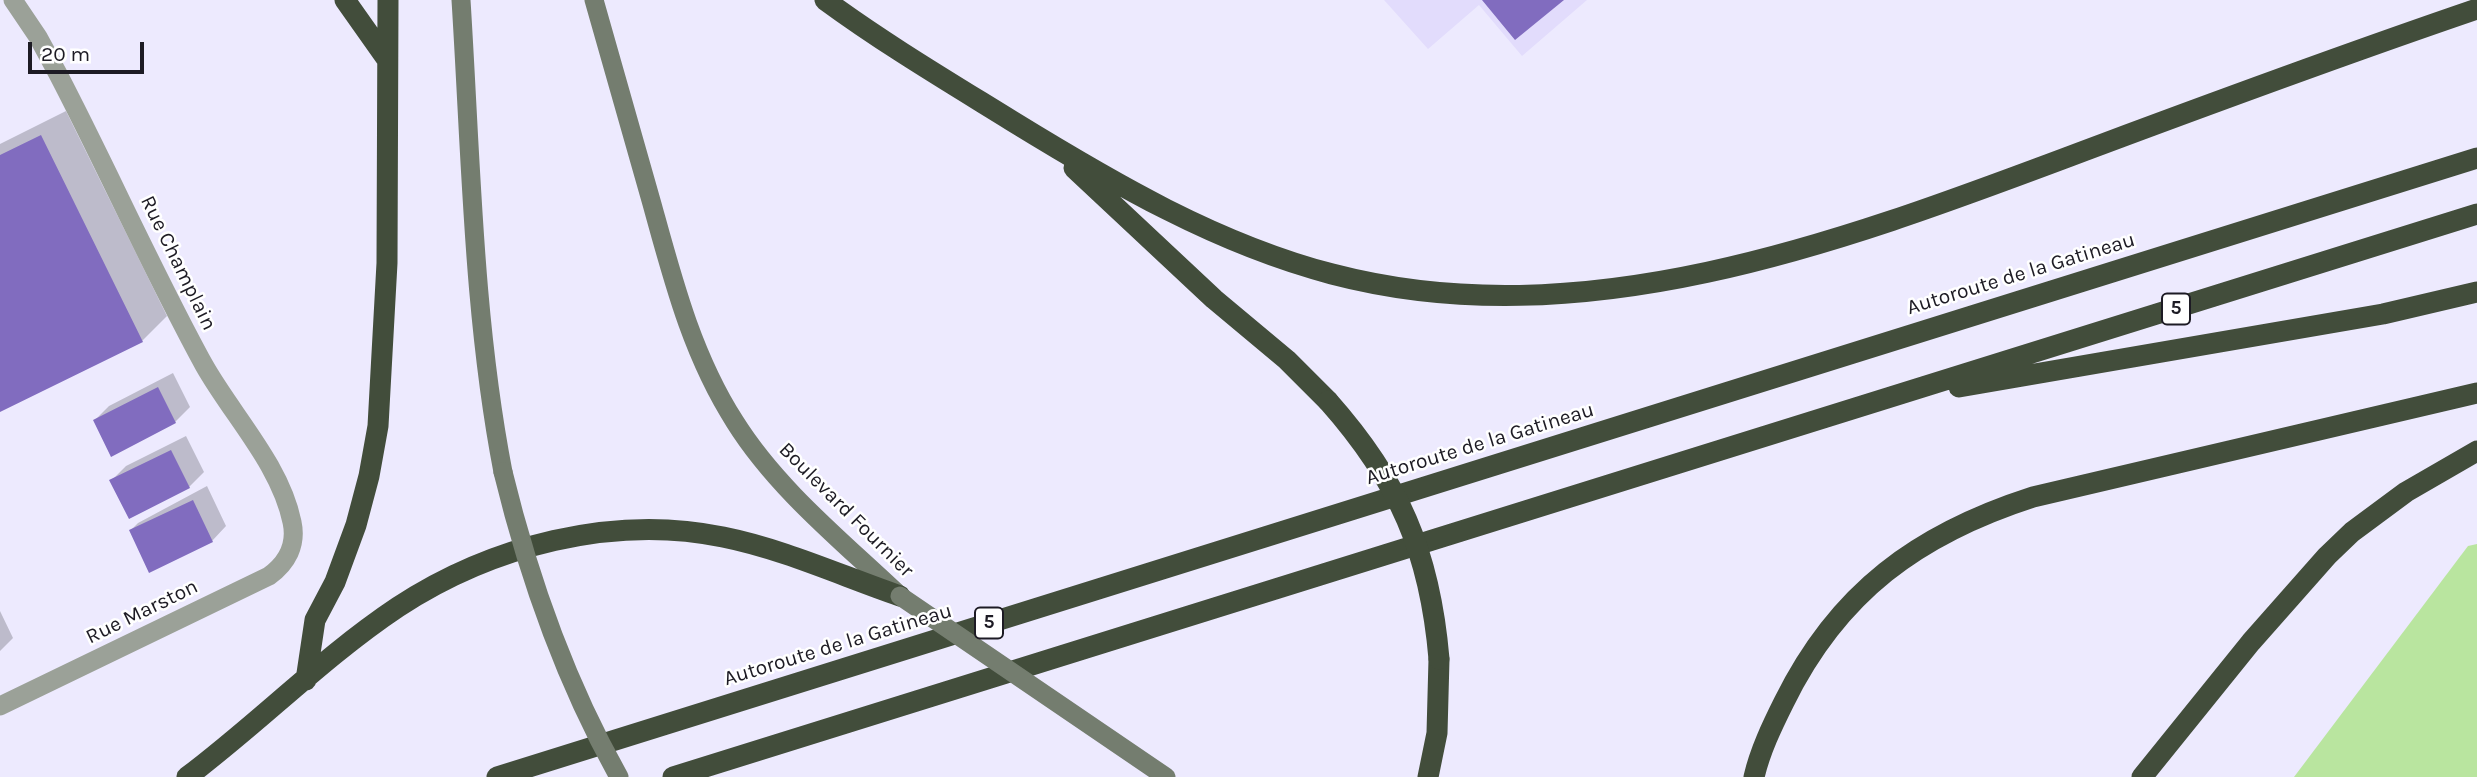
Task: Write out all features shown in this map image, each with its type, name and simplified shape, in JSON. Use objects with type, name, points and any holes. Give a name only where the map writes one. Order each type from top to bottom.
[{"type":"highway","points":[[345,0],[386,58]]},
{"type":"highway","points":[[306,680],[315,621],[347,552],[369,476],[378,426],[387,262],[388,0]]},
{"type":"highway","points":[[825,0],[923,66],[1048,143],[1149,200],[1265,253],[1332,274],[1386,285],[1452,293],[1559,294],[1622,287],[1708,271],[1885,222],[1971,193],[2347,53],[2477,9]]},
{"type":"highway","points":[[1048,143],[1221,305],[1287,360],[1328,401],[1370,451],[1389,482],[1424,564],[1437,632],[1437,733],[1428,777]]},
{"type":"highway","points":[[2379,187],[2477,143]]},
{"type":"highway","name":"Autoroute de la Gatineau","points":[[497,777],[2477,158]]},
{"type":"highway","name":"5","points":[[673,777],[2477,214]]},
{"type":"highway","points":[[1874,402],[2370,317],[2477,292]]},
{"type":"highway","points":[[1754,777],[1767,738],[1793,683],[1828,630],[1881,574],[1917,549],[1947,533],[1994,510],[2042,495],[2477,393]]},
{"type":"highway","points":[[2142,777],[2258,633],[2352,532],[2397,498],[2477,451]]},
{"type":"highway","points":[[187,777],[369,629],[430,588],[499,558],[538,545],[577,536],[648,530],[722,536],[753,544],[900,596]]},
{"type":"main road","points":[[461,0],[481,319],[489,392],[503,472],[529,570],[556,646],[619,777]]},
{"type":"main road","name":"Boulevard Fournier","points":[[594,0],[678,294],[707,373],[736,424],[790,492],[900,596],[1166,777]]},
{"type":"street","name":"Rue Champlain","points":[[13,0],[38,37],[58,74],[202,360],[265,459],[292,520],[292,547]]},
{"type":"street","name":"Rue Marston","points":[[0,706],[269,576],[280,568],[292,547]]},
{"type":"shaded area","points":[[1384,0],[1587,0],[1522,56],[1479,5],[1428,49]]},
{"type":"green space","points":[[2477,544],[2477,777],[2294,777],[2468,546]]},
{"type":"building","points":[[1482,0],[1564,0],[1515,40]]},
{"type":"building","points":[[41,135],[143,342],[0,412],[0,155]]},
{"type":"building","points":[[158,387],[176,423],[111,457],[93,420]]},
{"type":"building","points":[[171,450],[190,488],[129,519],[109,480]]},
{"type":"building","points":[[193,500],[213,542],[149,573],[129,530]]}]
